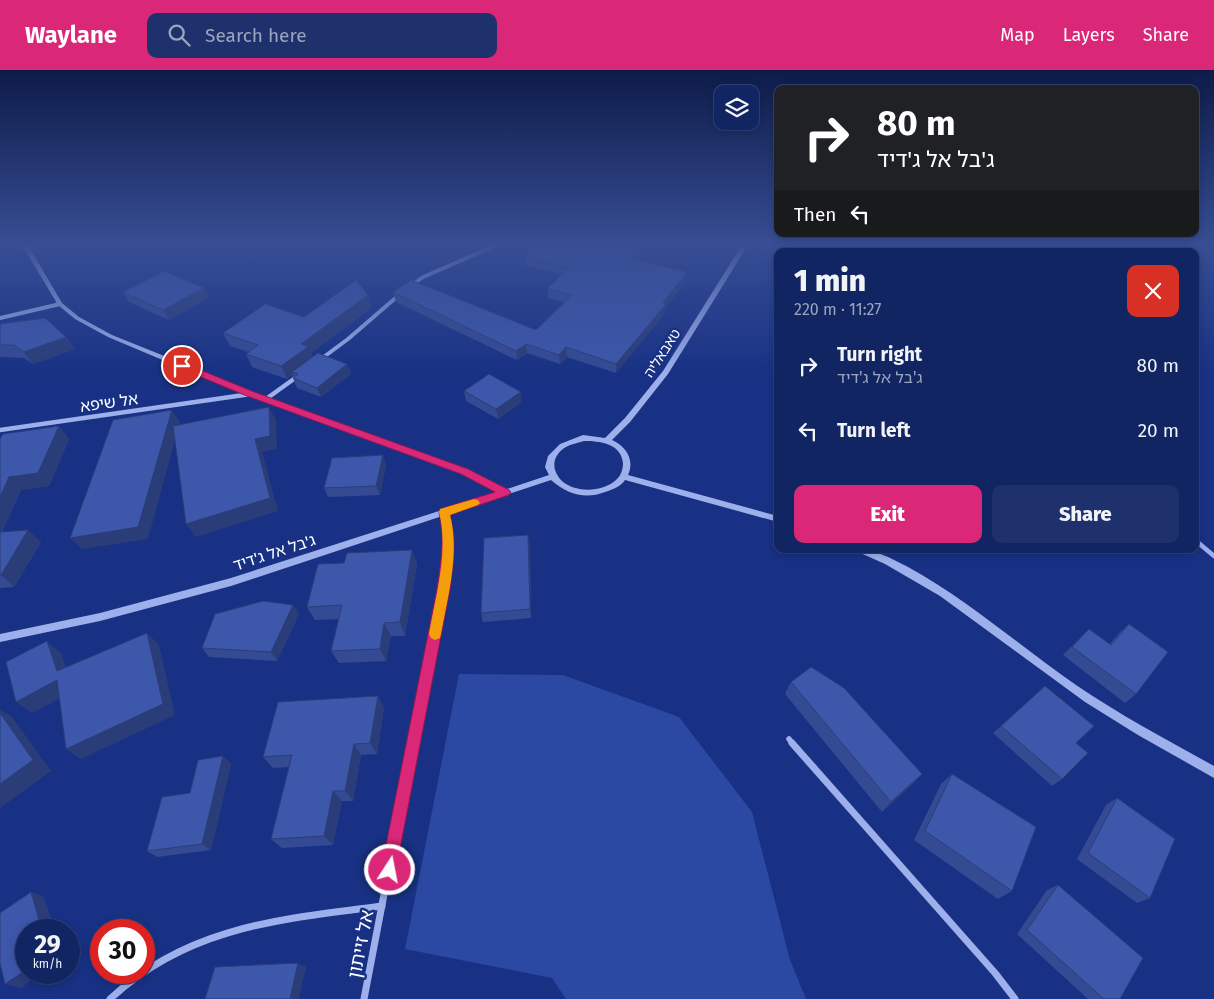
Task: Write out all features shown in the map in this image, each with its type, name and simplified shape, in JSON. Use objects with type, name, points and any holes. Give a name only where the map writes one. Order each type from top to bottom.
[{"type":"street","points":[[50,288],[60,304],[77,318],[110,336],[266,400],[464,472],[506,492]]},
{"type":"street","name":"טאבאליה","points":[[606,441],[650,395],[718,288]]},
{"type":"street","points":[[319,360],[401,293]]},
{"type":"street","points":[[0,318],[60,304]]},
{"type":"street","points":[[266,400],[304,371]]},
{"type":"street","name":"אל שיפא","points":[[0,430],[251,394]]},
{"type":"street","points":[[583,438],[606,441],[616,445],[623,452],[627,460],[627,469],[624,477],[616,485],[594,493],[568,490],[552,477],[549,468],[550,460],[554,452],[562,445],[583,438]]},
{"type":"street","name":"ג'בל אל ג'דיד","points":[[0,638],[100,617],[231,582],[552,477]]},
{"type":"street","points":[[624,477],[774,518]]},
{"type":"street","name":"אל זייתון","points":[[364,999],[444,589],[449,549],[449,530],[444,512]]},
{"type":"street","points":[[870,553],[881,557],[922,580],[1071,687],[1132,727],[1214,772]]},
{"type":"street","points":[[789,739],[995,973],[1015,999]]},
{"type":"street","points":[[110,999],[124,986],[178,951],[232,932],[280,919],[382,906]]},
{"type":"lane","points":[[1199,543],[1214,556]]},
{"type":"shaded area","points":[[459,674],[563,675],[679,717],[752,812],[790,960],[806,999],[566,999],[552,978],[405,949]]},
{"type":"building","points":[[130,288],[203,288],[163,310],[123,292]]},
{"type":"building","points":[[344,288],[363,288],[368,295],[301,344],[308,347],[281,366],[246,354],[258,345],[223,333],[265,304],[304,317]]},
{"type":"building","points":[[398,288],[432,288],[536,330],[572,295],[549,288],[674,288],[663,303],[666,304],[616,364],[566,347],[559,355],[526,344],[516,351],[393,292]]},
{"type":"building","points":[[45,318],[66,337],[24,352],[14,345],[0,345],[0,324]]},
{"type":"building","points":[[318,353],[347,364],[317,388],[293,378],[298,374],[292,372]]},
{"type":"building","points":[[489,374],[521,392],[496,409],[464,391]]},
{"type":"building","points":[[269,407],[270,436],[255,439],[270,498],[186,524],[173,426]]},
{"type":"building","points":[[172,410],[138,527],[70,538],[113,420]]},
{"type":"building","points":[[59,426],[38,473],[9,477],[0,497],[0,439],[3,434]]},
{"type":"building","points":[[383,455],[376,486],[324,488],[332,458]]},
{"type":"building","points":[[28,530],[1,575],[0,575],[0,532]]},
{"type":"building","points":[[528,535],[530,609],[481,613],[484,538]]},
{"type":"building","points":[[412,550],[400,622],[384,623],[380,649],[331,651],[342,605],[307,607],[318,564],[344,563],[347,553]]},
{"type":"building","points":[[263,601],[293,605],[271,652],[202,648],[215,614]]},
{"type":"building","points":[[1129,624],[1168,652],[1136,694],[1072,647],[1089,629],[1111,645]]},
{"type":"building","points":[[147,633],[163,704],[66,749],[57,680],[16,702],[6,662],[47,641],[57,671]]},
{"type":"building","points":[[811,667],[844,688],[922,774],[891,802],[791,682]]},
{"type":"building","points":[[1045,686],[1094,726],[1076,743],[1088,753],[1062,779],[1001,726]]},
{"type":"building","points":[[378,696],[370,743],[354,744],[345,791],[333,791],[324,836],[271,839],[292,755],[263,757],[278,702]]},
{"type":"building","points":[[0,713],[33,760],[0,784]]},
{"type":"building","points":[[223,756],[202,844],[147,851],[162,797],[190,793],[198,760]]},
{"type":"building","points":[[952,774],[1036,827],[1012,891],[925,831]]},
{"type":"building","points":[[1117,798],[1175,839],[1150,898],[1088,853]]},
{"type":"building","points":[[1058,885],[1143,958],[1120,999],[1104,999],[1027,930]]},
{"type":"building","points":[[31,892],[39,919],[15,919],[15,977],[5,984],[0,963],[0,913]]},
{"type":"building","points":[[298,963],[290,999],[205,999],[215,967]]},
{"type":"slow traffic","points":[[435,634],[444,589],[449,549],[449,530],[444,512],[474,503]]},
{"type":"route","points":[[182,366],[251,394],[464,472],[506,492],[444,512],[449,530],[449,549],[444,589],[390,870]]}]
